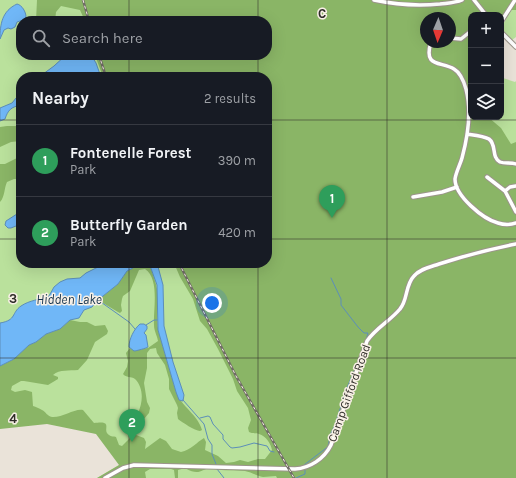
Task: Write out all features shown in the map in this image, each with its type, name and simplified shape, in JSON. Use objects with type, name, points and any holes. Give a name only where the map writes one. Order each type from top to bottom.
[{"type":"street","points":[[374,0],[415,6],[460,0]]},
{"type":"street","points":[[474,0],[484,12]]},
{"type":"street","points":[[504,17],[515,0]]},
{"type":"street","points":[[456,39],[461,39],[468,33]]},
{"type":"street","points":[[504,35],[516,47]]},
{"type":"street","points":[[430,48],[429,54],[432,60],[438,64],[454,68],[460,74],[464,82],[470,119],[456,177],[457,187],[470,204],[488,219],[504,225],[516,224]]},
{"type":"street","points":[[467,134],[488,139],[493,143],[494,154],[498,160],[503,163],[516,164]]},
{"type":"street","points":[[487,177],[505,191],[516,212]]},
{"type":"street","points":[[505,191],[510,187],[516,186]]},
{"type":"street","points":[[412,196],[435,194],[457,187]]},
{"type":"street","name":"Camp Gifford Road","points":[[105,478],[123,468],[134,465],[295,469],[308,466],[319,460],[329,449],[367,342],[374,332],[392,317],[402,306],[408,285],[413,276],[425,269],[484,250],[516,244]]},
{"type":"green space","points":[[0,0],[345,0],[516,478],[97,478],[123,463],[98,427],[49,418],[0,423]]},
{"type":"green space","points":[[37,0],[516,0],[516,10],[510,10],[504,19],[504,12],[468,12],[468,120],[492,120],[501,128],[511,144],[516,142],[516,478],[277,478],[276,476],[263,477],[245,471],[206,469],[195,472],[185,468],[178,470],[178,478],[175,478],[174,470],[171,469],[150,469],[145,472],[146,478],[97,478],[119,465],[96,434],[47,424],[0,429],[0,366],[14,359],[29,345],[36,342],[46,334],[60,329],[70,320],[87,322],[95,326],[105,325],[108,331],[107,334],[95,342],[87,360],[78,370],[56,373],[53,375],[58,377],[58,379],[48,385],[21,381],[12,386],[11,390],[15,392],[25,390],[32,392],[33,406],[41,409],[52,417],[60,416],[76,410],[83,410],[94,423],[100,422],[106,424],[107,433],[116,437],[119,445],[122,446],[130,438],[136,435],[144,438],[146,442],[145,449],[160,438],[166,441],[172,449],[181,452],[191,448],[204,438],[206,442],[205,450],[218,456],[226,463],[240,460],[248,462],[258,459],[265,459],[272,450],[271,445],[264,436],[249,432],[248,428],[251,420],[248,408],[237,391],[233,379],[207,329],[200,321],[193,299],[176,268],[272,268],[272,72],[101,72],[97,60],[272,60],[272,16],[83,16],[80,10],[61,6],[56,12],[56,16],[36,16]]},
{"type":"green space","points":[[511,10],[516,10],[516,37],[512,40],[504,31],[504,23]]},
{"type":"green space","points":[[504,78],[516,81],[516,151],[487,124],[487,120],[504,120]]},
{"type":"green space","points":[[16,126],[16,142],[0,147],[0,127]]},
{"type":"green space","points":[[16,158],[16,179],[7,182],[3,198],[0,202],[0,164],[5,164]]},
{"type":"green space","points":[[129,268],[151,268],[157,290],[158,329],[176,392],[197,420],[202,430],[200,431],[178,419],[178,408],[169,389],[169,379],[165,365],[157,353],[156,348],[150,349],[147,353],[147,368],[144,383],[147,402],[150,408],[149,413],[138,426],[135,425],[135,420],[140,409],[142,395],[140,387],[135,379],[123,374],[127,367],[128,361],[126,353],[130,348],[136,351],[139,349],[148,348],[158,341],[154,327],[155,295],[153,280],[145,269],[139,270],[130,291],[123,296],[121,305],[122,311],[120,313],[98,300],[118,284],[127,271],[130,270]]},
{"type":"water","points":[[17,4],[21,6],[26,16],[16,16],[15,27],[4,30],[0,39],[1,23],[5,14]]},
{"type":"water","points":[[61,60],[94,60],[99,72],[46,72]]},
{"type":"water","points":[[16,98],[16,107],[10,109],[5,119],[0,121],[0,108],[12,103]]},
{"type":"water","points":[[16,215],[16,226],[8,228],[5,225],[6,221]]},
{"type":"water","name":"Hidden Lake","points":[[96,268],[133,268],[127,271],[118,284],[98,300],[92,307],[84,310],[79,318],[70,320],[60,329],[46,334],[36,342],[29,345],[14,359],[0,366],[0,323],[9,320],[24,304],[49,296],[54,287],[60,282],[67,279],[80,278]]},
{"type":"water","points":[[151,268],[158,268],[163,285],[164,326],[173,362],[184,395],[183,401],[179,400],[176,392],[158,330],[157,285]]},
{"type":"water","points":[[140,324],[147,326],[144,333],[146,335],[148,347],[134,351],[129,347],[130,341],[134,331]]},
{"type":"waterway","points":[[331,278],[341,299],[341,305],[358,327],[364,333],[368,333],[366,340]]},
{"type":"waterway","points":[[98,300],[129,322],[135,329]]},
{"type":"waterway","points":[[146,325],[154,320],[157,320]]},
{"type":"waterway","points":[[359,358],[365,343]]},
{"type":"waterway","points":[[304,465],[328,446],[346,390],[355,369]]},
{"type":"waterway","points":[[183,400],[204,424],[208,439],[212,445],[212,454],[216,464]]},
{"type":"waterway","points":[[200,418],[210,417],[213,424],[223,435],[223,439],[232,448],[254,443],[267,446],[270,451],[274,452]]},
{"type":"waterway","points":[[217,469],[224,478]]},
{"type":"waterway","points":[[296,478],[305,474],[305,470]]},
{"type":"railway","points":[[83,0],[88,16]]},
{"type":"railway","points":[[101,60],[104,72]]},
{"type":"railway","points":[[182,268],[236,376],[294,478]]},
{"type":"place","name":"Fontenelle Forest","points":[[332,218]]},
{"type":"place","name":"Butterfly Garden","points":[[132,442]]}]
